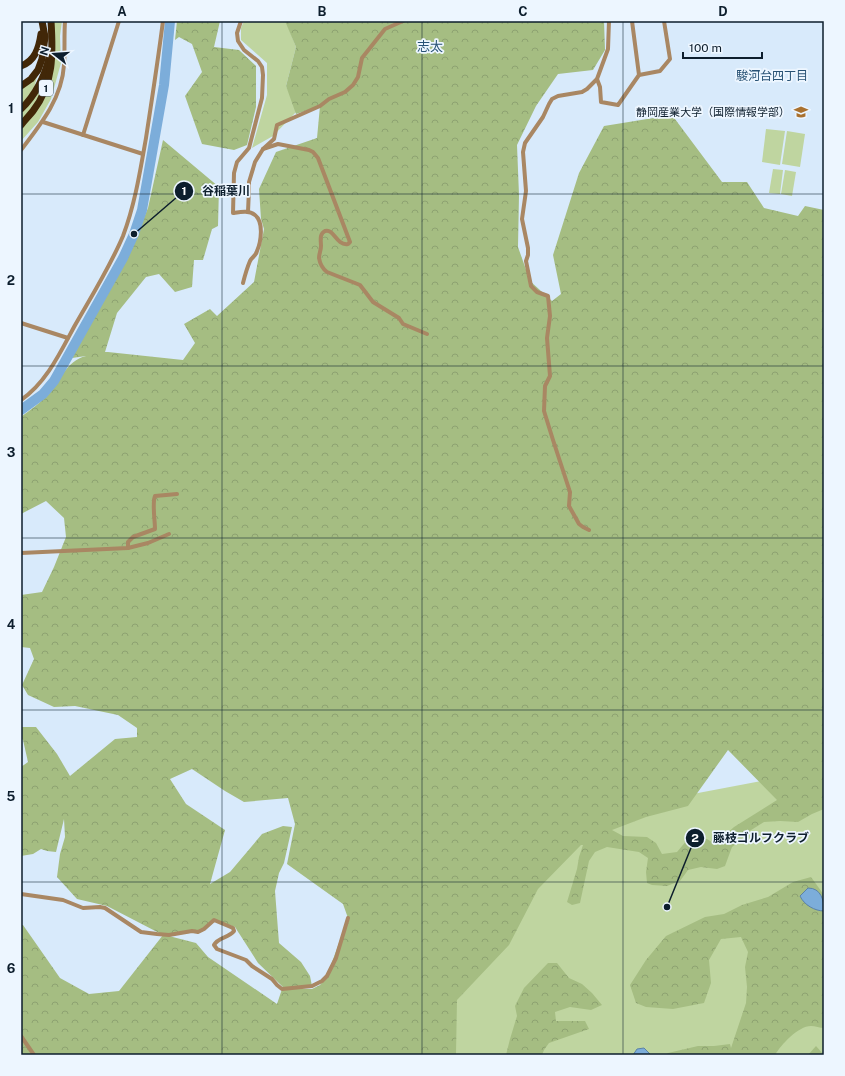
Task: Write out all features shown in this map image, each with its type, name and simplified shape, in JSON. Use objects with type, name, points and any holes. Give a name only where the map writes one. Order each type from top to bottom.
[{"type":"highway","name":"1","points":[[21,125],[34,110],[48,82],[51,67],[52,44],[47,22]]},
{"type":"highway","name":"1","points":[[21,86],[31,79],[38,70],[42,59],[47,22]]},
{"type":"highway","points":[[21,66],[32,58],[38,50],[47,22]]},
{"type":"highway","name":"1","points":[[21,109],[33,94],[41,80],[48,63],[52,44]]},
{"type":"street","points":[[21,150],[43,122],[56,97],[64,66],[65,21]]},
{"type":"street","points":[[83,135],[119,21]]},
{"type":"street","points":[[21,400],[32,392],[49,371],[114,255],[122,236],[135,198],[140,177],[157,70],[163,21]]},
{"type":"street","points":[[241,21],[237,33],[238,42],[244,50],[262,67],[263,75],[262,98],[249,148],[237,162],[234,173],[233,213],[248,212],[255,215],[259,220],[261,230],[257,252],[251,259],[243,282]]},
{"type":"street","points":[[248,212],[250,189],[249,182],[263,148],[274,139],[277,126],[320,106],[328,99],[345,92],[358,77],[362,58],[385,29],[403,21]]},
{"type":"street","points":[[589,530],[583,528],[579,524],[569,506],[570,492],[544,411],[545,386],[550,376],[547,338],[550,316],[548,296],[537,292],[531,286],[526,262],[528,248],[522,219],[526,191],[523,152],[525,143],[543,117],[552,99],[558,96],[582,92],[587,89],[596,79],[608,49],[609,21]]},
{"type":"street","points":[[596,79],[600,87],[601,102],[618,105],[639,75],[632,21]]},
{"type":"street","points":[[639,75],[660,71],[670,59],[664,21]]},
{"type":"street","points":[[43,122],[143,154]]},
{"type":"street","points":[[263,148],[278,144],[313,152],[318,158],[323,170],[350,242],[344,245],[340,243],[332,232],[325,231],[320,239],[321,246],[319,258],[323,268],[327,272],[360,285],[373,302],[399,318],[403,324],[427,334]]},
{"type":"street","points":[[21,323],[68,338]]},
{"type":"street","points":[[128,548],[128,542],[133,537],[155,529],[154,496],[177,494]]},
{"type":"street","points":[[21,554],[49,551],[128,548],[148,543],[169,534]]},
{"type":"street","points":[[21,894],[63,900],[83,908],[105,908],[141,932],[169,935],[192,931],[198,932],[214,920],[233,928],[234,930],[232,934],[216,942],[214,945],[215,947],[246,960],[282,989],[312,986],[322,981],[327,976],[336,958],[348,918]]},
{"type":"street","points":[[21,1036],[34,1055]]},
{"type":"green space","points":[[53,21],[62,21],[60,36],[61,63],[51,99],[38,122],[21,141],[21,128],[47,92]]},
{"type":"green space","points":[[177,21],[220,21],[214,47],[239,50],[256,66],[256,107],[247,145],[234,150],[202,144],[185,96],[202,72],[192,44],[179,37],[175,40]]},
{"type":"green space","points":[[244,21],[286,21],[296,47],[286,86],[298,110],[273,136],[252,148],[267,95],[267,63],[241,40],[241,28]]},
{"type":"green space","points":[[285,21],[604,21],[605,50],[593,70],[558,74],[536,106],[517,145],[519,195],[518,247],[530,281],[552,301],[561,294],[553,255],[579,173],[604,126],[672,115],[722,182],[747,182],[764,208],[798,216],[805,206],[824,210],[824,809],[798,822],[764,822],[748,832],[732,847],[725,866],[717,869],[701,867],[688,870],[680,881],[667,886],[652,885],[647,883],[646,872],[648,858],[639,852],[607,847],[595,852],[589,861],[580,903],[572,905],[567,902],[583,845],[581,845],[538,889],[509,945],[457,1000],[456,1055],[21,1055],[21,925],[23,925],[60,978],[89,994],[119,991],[163,935],[107,906],[77,899],[57,877],[60,854],[65,837],[64,819],[56,852],[41,849],[33,854],[21,856],[21,767],[28,762],[23,740],[21,738],[21,727],[36,727],[57,754],[70,776],[115,739],[137,737],[137,728],[118,715],[75,706],[54,707],[28,695],[22,685],[34,659],[30,648],[21,647],[21,595],[42,592],[66,537],[64,518],[46,501],[21,514],[21,417],[48,395],[73,362],[86,356],[72,358],[127,258],[148,208],[163,140],[219,187],[218,226],[212,229],[203,260],[194,260],[192,287],[175,292],[159,274],[146,277],[117,313],[105,352],[183,360],[195,343],[184,324],[210,309],[217,316],[254,282],[264,229],[261,219],[259,189],[276,152],[317,138],[320,106],[296,114],[286,86],[296,47]],"holes":[[[728,750],[777,800],[734,827],[715,844],[707,839],[687,840],[677,852],[662,854],[656,843],[647,837],[623,836],[612,830],[646,817],[688,806]],[[192,769],[244,802],[288,798],[295,824],[287,864],[343,904],[348,918],[327,976],[320,985],[312,989],[288,989],[312,986],[310,976],[301,962],[279,943],[275,891],[279,873],[284,863],[292,827],[283,826],[262,834],[230,872],[210,884],[225,830],[186,804],[170,779]],[[213,919],[235,927],[258,963],[284,988],[282,989],[277,1004],[208,957],[196,943],[165,935],[202,932]]]},
{"type":"green space","points":[[38,73],[34,88],[21,106],[21,88]]},
{"type":"green space","points":[[48,75],[38,100],[21,122],[21,111]]},
{"type":"green space","points":[[766,129],[785,131],[780,165],[762,162]]},
{"type":"green space","points":[[787,131],[805,134],[800,167],[782,164]]},
{"type":"green space","points":[[773,169],[783,170],[780,194],[769,193]]},
{"type":"green space","points":[[785,170],[796,172],[792,196],[781,194]]},
{"type":"green space","points":[[824,769],[824,1055],[447,1055],[439,999],[582,815]]},
{"type":"green space","points":[[811,877],[824,895],[824,1028],[811,1026],[801,1029],[781,1046],[775,1055],[665,1055],[698,1046],[730,1044],[731,1048],[746,1003],[747,987],[745,967],[748,952],[741,937],[721,939],[709,960],[711,983],[704,1003],[673,1009],[646,1007],[636,1003],[630,985],[646,960],[666,936],[705,917],[724,914],[742,905],[768,897],[793,882]]},
{"type":"green space","points":[[548,963],[557,963],[569,978],[582,984],[602,1005],[591,1010],[570,1007],[555,1012],[556,1021],[585,1021],[589,1029],[549,1043],[542,1055],[506,1055],[517,1016],[515,1006],[524,988]]},
{"type":"green space","points":[[816,1046],[824,1055],[808,1055]]},
{"type":"water","points":[[808,888],[819,892],[824,911],[810,907],[804,902],[800,896]]},
{"type":"water","points":[[644,1048],[651,1055],[633,1055],[637,1049]]},
{"type":"waterway","points":[[21,410],[43,394],[54,381],[123,258],[134,234],[142,210],[164,85],[170,21]]},
{"type":"place","name":"静岡産業大学（国際情報学部）","points":[[801,112]]},
{"type":"place","name":"谷稲葉川","points":[[134,234]]},
{"type":"place","name":"藤枝ゴルフクラブ","points":[[667,907]]},
{"type":"district","name":"志太","points":[[430,46]]},
{"type":"district","name":"駿河台四丁目","points":[[772,76]]}]
